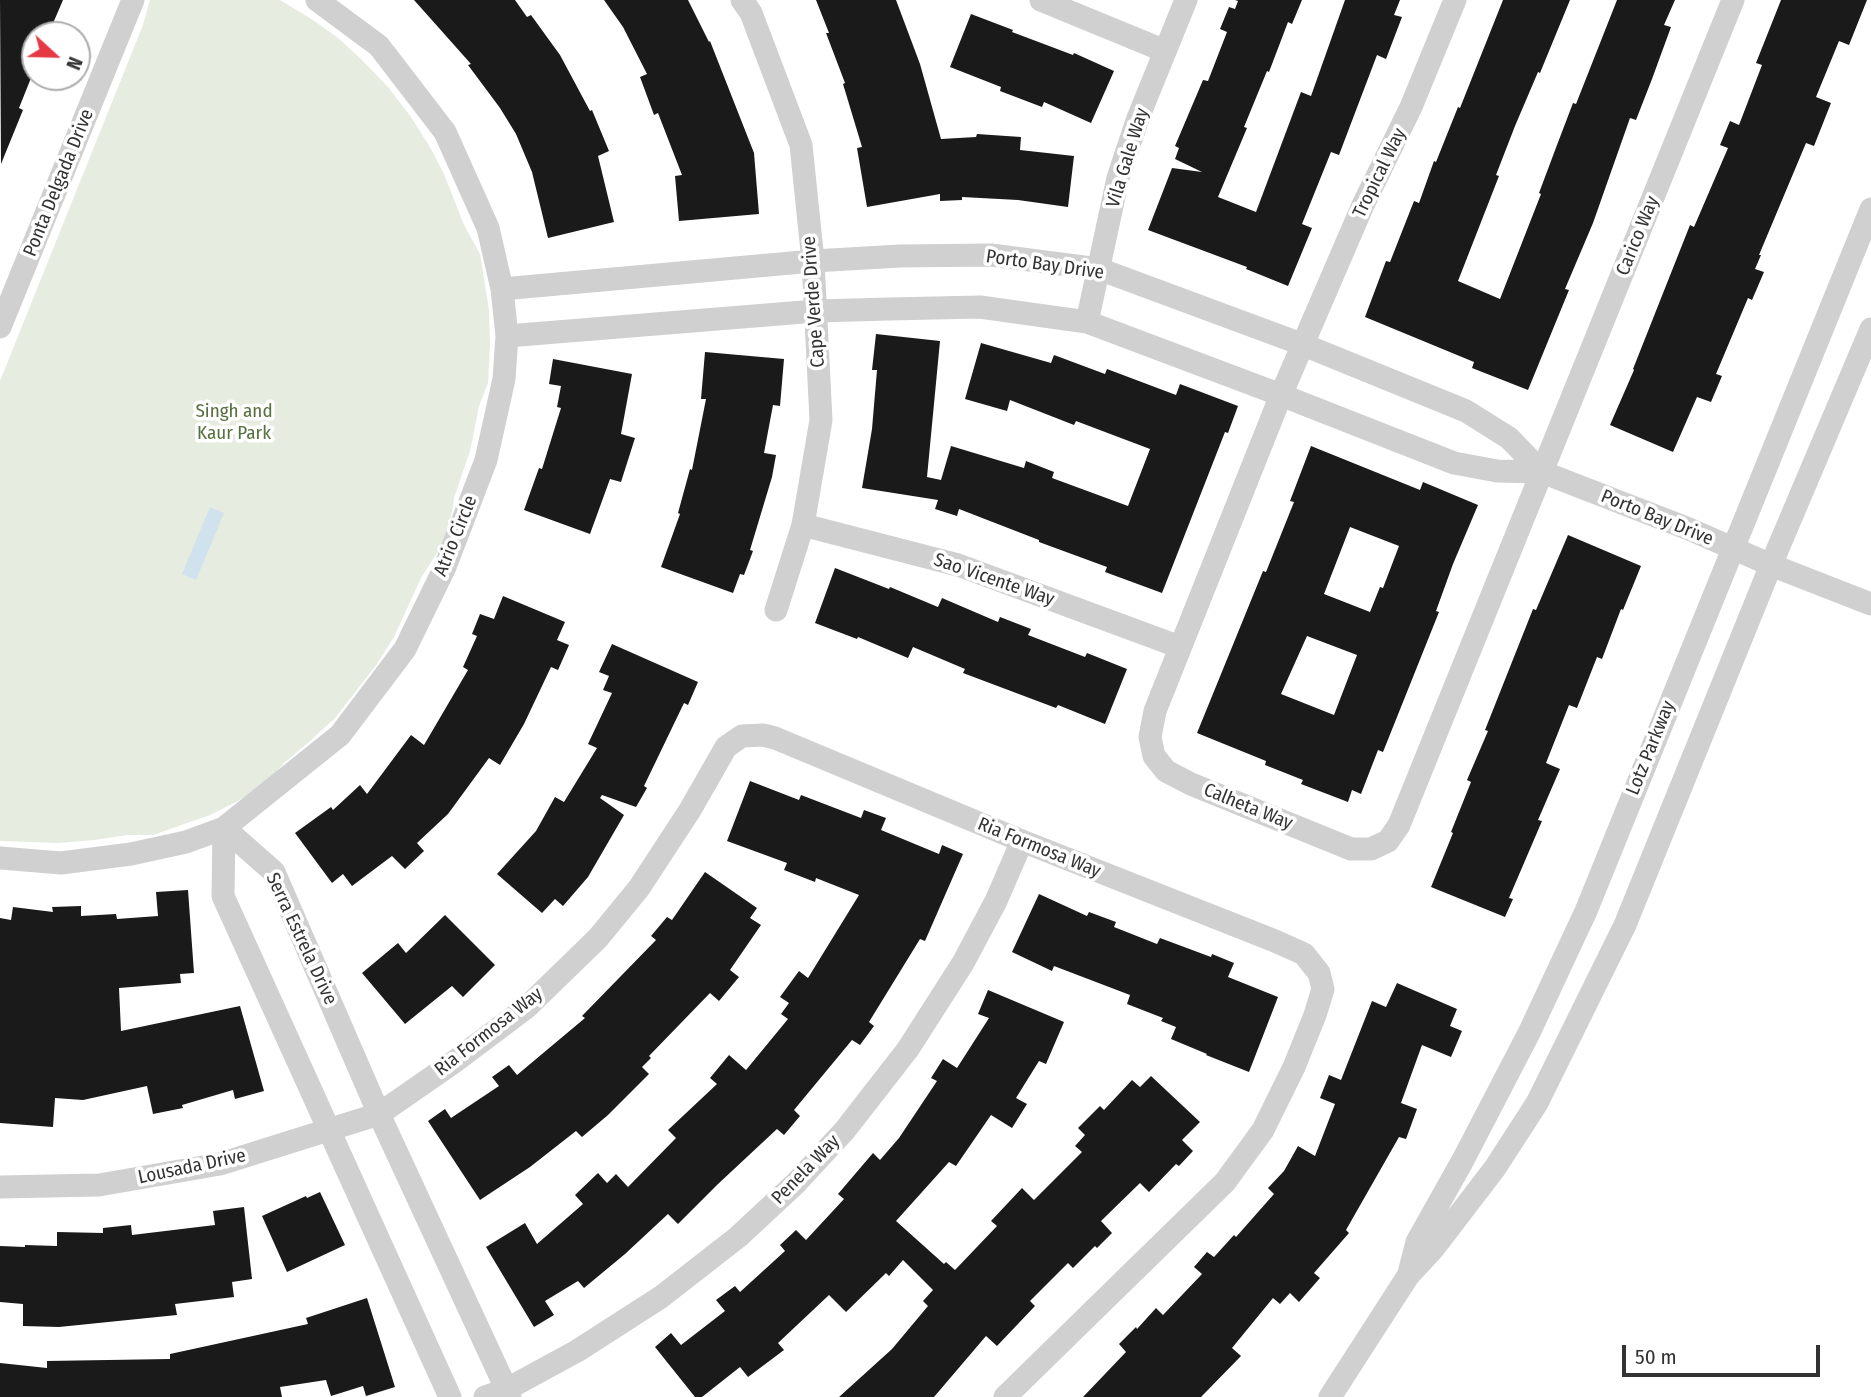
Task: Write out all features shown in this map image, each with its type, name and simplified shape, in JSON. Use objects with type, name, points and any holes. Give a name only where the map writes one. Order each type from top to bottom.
[{"type":"street","name":"Ponta Delgada Drive","points":[[0,325],[134,0]]},
{"type":"street","name":"Atrio Circle","points":[[0,858],[61,863],[131,855],[186,842],[224,828],[341,735],[405,649],[445,567],[486,460],[505,379],[507,336],[502,289],[488,228],[445,132],[379,46],[317,0]]},
{"type":"street","name":"Cape Verde Drive","points":[[742,0],[751,13],[801,145],[816,311],[821,420],[803,525],[776,610]]},
{"type":"street","points":[[1041,0],[1165,51]]},
{"type":"street","name":"Vila Gale Way","points":[[1087,322],[1118,178],[1138,118],[1186,0]]},
{"type":"street","name":"Tropical Way","points":[[1304,345],[1363,205],[1411,107],[1455,0]]},
{"type":"street","name":"Carico Way","points":[[1542,472],[1733,0]]},
{"type":"street","name":"Lotz Parkway","points":[[1408,1276],[1417,1242],[1529,1032],[1586,911],[1871,209]]},
{"type":"street","name":"Porto Bay Drive","points":[[502,289],[813,261],[900,256],[991,254],[1099,269],[1304,345],[1466,411],[1509,438],[1542,472]]},
{"type":"street","name":"Porto Bay Drive","points":[[507,336],[816,311],[980,307],[1087,322],[1454,463],[1497,471],[1542,472],[1871,604]]},
{"type":"street","name":"Lotz Parkway","points":[[1330,1397],[1408,1276],[1433,1249],[1494,1168],[1537,1103],[1625,925],[1871,329]]},
{"type":"street","name":"Calheta Way","points":[[1304,345],[1281,395],[1155,711],[1150,737],[1154,755],[1166,771],[1191,784],[1351,849],[1371,849],[1388,841],[1399,825],[1542,472]]},
{"type":"street","name":"Sao Vicente Way","points":[[803,525],[958,565],[1180,647]]},
{"type":"street","name":"Ria Formosa Way","points":[[379,1114],[527,1007],[598,938],[639,888],[690,810],[726,747],[742,736],[763,735],[775,738],[1304,954],[1319,973],[1323,989],[1294,1067],[1263,1130],[1225,1182],[1005,1397]]},
{"type":"street","points":[[224,828],[223,897],[450,1397]]},
{"type":"street","name":"Serra Estrela Drive","points":[[224,828],[274,872],[379,1114],[508,1393]]},
{"type":"street","name":"Penela Way","points":[[485,1397],[508,1393],[661,1297],[738,1237],[796,1183],[845,1130],[908,1049],[963,963],[996,901],[1022,841]]},
{"type":"street","name":"Lousada Drive","points":[[0,1187],[99,1185],[220,1164],[379,1114]]},
{"type":"green space","name":"Singh and Kaur Park","points":[[150,0],[280,0],[338,38],[388,87],[431,149],[464,225],[480,254],[489,310],[488,383],[479,406],[470,451],[442,545],[421,578],[395,635],[377,664],[335,718],[284,763],[265,785],[210,815],[153,835],[127,835],[59,843],[0,841],[0,381],[143,25]]},
{"type":"water","points":[[210,507],[224,513],[196,580],[182,574]]},
{"type":"building","points":[[0,0],[63,0],[54,21],[21,21],[21,91],[26,91],[19,108],[23,110],[1,164]]},
{"type":"building","points":[[414,0],[515,0],[527,17],[531,15],[560,55],[590,111],[592,110],[609,151],[598,156],[614,222],[548,238],[532,172],[516,134],[468,65],[471,64]]},
{"type":"building","points":[[604,0],[688,0],[710,41],[754,153],[759,214],[679,221],[675,176],[682,175],[658,113],[654,115],[640,77],[647,74],[623,27]]},
{"type":"building","points":[[816,0],[896,0],[920,64],[941,139],[976,137],[977,134],[1021,137],[1020,150],[1074,156],[1068,207],[1018,200],[962,197],[962,200],[940,201],[940,194],[867,207],[857,148],[862,147],[843,84],[845,83]]},
{"type":"building","points":[[1235,0],[1302,0],[1292,24],[1288,22],[1269,72],[1267,71],[1218,197],[1256,212],[1301,92],[1311,96],[1345,0],[1400,0],[1394,15],[1402,17],[1386,59],[1377,55],[1339,155],[1331,152],[1302,224],[1312,228],[1288,286],[1246,269],[1247,267],[1148,230],[1172,168],[1202,172],[1175,159],[1179,148],[1175,146],[1203,80],[1208,81],[1227,32],[1220,29],[1229,7],[1235,9],[1238,1]]},
{"type":"building","points":[[1503,0],[1570,0],[1515,126],[1496,175],[1499,176],[1458,281],[1500,299],[1573,103],[1576,104],[1617,0],[1675,0],[1664,25],[1671,27],[1652,79],[1636,120],[1630,118],[1593,223],[1565,289],[1569,290],[1528,390],[1472,368],[1474,362],[1365,317],[1386,261],[1390,262],[1414,201],[1419,203],[1434,161],[1436,162],[1458,107],[1460,108]]},
{"type":"building","points":[[1781,0],[1867,0],[1849,45],[1839,41],[1816,97],[1831,103],[1814,146],[1806,143],[1759,255],[1755,269],[1764,272],[1752,300],[1748,298],[1716,374],[1722,376],[1711,402],[1697,397],[1673,452],[1610,425],[1690,225],[1694,227],[1728,148],[1720,145],[1730,121],[1739,125],[1762,65],[1756,63]]},
{"type":"building","points":[[971,14],[1114,71],[1091,123],[1044,102],[1042,107],[1000,91],[1001,87],[950,67]]},
{"type":"building","points":[[876,334],[940,341],[927,477],[941,480],[951,446],[1024,468],[1026,461],[1054,472],[1052,478],[1128,506],[1150,449],[1076,421],[1074,425],[1010,400],[1007,411],[965,399],[981,343],[1051,363],[1054,355],[1105,374],[1107,369],[1176,395],[1180,384],[1238,406],[1228,433],[1225,432],[1162,593],[1105,572],[1107,567],[959,509],[957,516],[935,509],[938,500],[862,488],[872,429],[877,370],[872,370]]},
{"type":"building","points":[[705,352],[784,359],[780,406],[773,405],[764,453],[776,455],[772,477],[750,550],[753,551],[744,575],[740,574],[733,593],[661,567],[680,514],[678,513],[690,469],[692,470],[706,399],[701,399]]},
{"type":"building","points":[[553,359],[632,374],[621,434],[635,438],[621,482],[610,479],[590,534],[524,510],[539,468],[542,469],[561,408],[557,407],[561,386],[549,384]]},
{"type":"building","points":[[1311,446],[1420,490],[1423,482],[1478,505],[1453,564],[1436,611],[1439,612],[1383,752],[1378,750],[1361,794],[1352,790],[1348,802],[1301,784],[1303,780],[1265,765],[1266,761],[1197,733],[1263,571],[1266,572],[1294,502],[1290,501]],"holes":[[[1350,527],[1399,546],[1383,588],[1380,587],[1370,612],[1324,594]],[[1307,636],[1357,655],[1334,715],[1281,694]]]},
{"type":"building","points":[[1568,535],[1641,566],[1602,659],[1597,657],[1577,708],[1569,705],[1546,763],[1560,769],[1538,820],[1542,821],[1509,898],[1513,899],[1505,917],[1431,887],[1471,782],[1467,780],[1488,731],[1485,730],[1533,609],[1536,610]]},
{"type":"building","points":[[835,568],[938,607],[942,598],[998,622],[1000,617],[1031,629],[1028,635],[1085,657],[1087,653],[1127,669],[1105,724],[963,673],[965,669],[913,647],[908,658],[815,623]]},
{"type":"building","points":[[503,596],[565,622],[557,640],[569,645],[558,670],[551,667],[524,724],[500,765],[489,758],[448,814],[417,843],[424,851],[405,869],[392,856],[352,886],[343,874],[332,883],[295,833],[331,807],[333,810],[360,785],[367,794],[411,735],[424,745],[468,670],[463,667],[477,636],[472,634],[480,614],[494,619]]},
{"type":"building","points":[[612,644],[698,682],[688,705],[684,703],[636,807],[602,795],[600,798],[624,815],[588,877],[563,906],[555,899],[542,913],[497,874],[536,831],[555,797],[564,802],[597,748],[588,744],[612,693],[603,690],[609,676],[599,672]]},
{"type":"building","points":[[750,781],[799,800],[801,795],[861,818],[864,810],[886,818],[881,830],[939,854],[942,845],[963,854],[925,941],[920,939],[869,1022],[874,1026],[860,1045],[852,1040],[794,1110],[800,1116],[784,1135],[777,1129],[678,1224],[668,1214],[584,1288],[578,1281],[545,1301],[554,1315],[534,1327],[486,1247],[525,1223],[537,1244],[583,1204],[575,1195],[598,1173],[607,1183],[616,1174],[628,1187],[676,1138],[668,1130],[717,1084],[710,1078],[729,1055],[746,1070],[788,1019],[781,1014],[789,1003],[780,997],[799,971],[808,978],[859,895],[816,878],[815,882],[784,870],[787,863],[727,841]]},
{"type":"building","points":[[705,872],[757,908],[750,918],[761,925],[730,970],[739,977],[719,1001],[710,993],[649,1056],[651,1058],[642,1067],[649,1074],[608,1115],[582,1137],[576,1131],[530,1167],[480,1200],[428,1121],[445,1109],[451,1118],[499,1086],[492,1077],[509,1065],[517,1075],[585,1018],[582,1016],[656,940],[651,936],[667,917],[672,920]]},
{"type":"building","points":[[188,890],[194,973],[180,974],[181,983],[119,988],[121,1031],[240,1006],[264,1091],[235,1099],[233,1090],[182,1105],[183,1108],[153,1114],[147,1086],[83,1100],[55,1098],[53,1127],[0,1123],[0,918],[11,920],[13,907],[53,912],[52,907],[81,906],[81,916],[116,914],[117,919],[158,916],[156,892]]},
{"type":"building","points":[[1039,894],[1087,916],[1089,912],[1116,922],[1114,927],[1157,944],[1160,938],[1234,963],[1228,977],[1278,997],[1249,1072],[1171,1039],[1176,1027],[1161,1021],[1163,1018],[1127,1004],[1130,995],[1054,966],[1052,971],[1012,952]]},
{"type":"building","points":[[445,915],[495,965],[463,997],[452,986],[405,1024],[362,973],[398,943],[406,953]]},
{"type":"building","points":[[1397,983],[1457,1009],[1450,1026],[1462,1031],[1451,1057],[1422,1045],[1401,1103],[1417,1109],[1406,1139],[1399,1137],[1346,1230],[1349,1233],[1314,1273],[1320,1278],[1299,1302],[1290,1293],[1280,1304],[1273,1298],[1232,1348],[1241,1356],[1201,1397],[1083,1397],[1126,1352],[1119,1344],[1156,1308],[1163,1315],[1202,1274],[1194,1267],[1207,1252],[1214,1257],[1234,1235],[1236,1237],[1274,1194],[1268,1188],[1284,1171],[1298,1146],[1315,1156],[1335,1104],[1320,1098],[1329,1075],[1341,1080],[1372,1001],[1386,1007]]},
{"type":"building","points":[[988,990],[1064,1022],[1046,1064],[1039,1061],[1016,1098],[1027,1104],[1012,1128],[991,1115],[956,1166],[949,1162],[896,1221],[944,1264],[946,1262],[955,1270],[997,1226],[991,1221],[1022,1188],[1034,1200],[1082,1152],[1075,1146],[1085,1135],[1078,1128],[1100,1106],[1104,1110],[1132,1080],[1140,1087],[1151,1076],[1200,1122],[1182,1140],[1193,1151],[1149,1192],[1140,1183],[1101,1221],[1112,1233],[1073,1268],[1068,1263],[1030,1301],[1035,1306],[997,1346],[986,1336],[934,1397],[839,1397],[892,1349],[928,1306],[923,1301],[933,1290],[903,1260],[889,1276],[886,1273],[846,1312],[829,1295],[778,1343],[784,1350],[748,1377],[740,1367],[702,1397],[695,1397],[655,1347],[671,1333],[681,1345],[725,1311],[716,1300],[735,1286],[740,1292],[785,1251],[780,1245],[796,1230],[806,1240],[844,1199],[838,1194],[873,1153],[880,1160],[899,1138],[937,1081],[931,1078],[943,1059],[957,1068],[989,1018],[978,1014]]},
{"type":"building","points":[[320,1192],[345,1245],[287,1272],[262,1216]]},
{"type":"building","points":[[244,1207],[252,1279],[232,1282],[234,1297],[175,1304],[177,1315],[59,1327],[23,1326],[23,1304],[0,1302],[0,1246],[57,1246],[57,1232],[103,1233],[103,1228],[131,1225],[132,1235],[215,1225],[213,1211]]},
{"type":"building","points":[[367,1298],[395,1387],[366,1396],[363,1386],[331,1396],[326,1380],[280,1387],[282,1397],[0,1397],[0,1363],[47,1368],[47,1361],[170,1359],[170,1354],[308,1324],[306,1318]]}]
